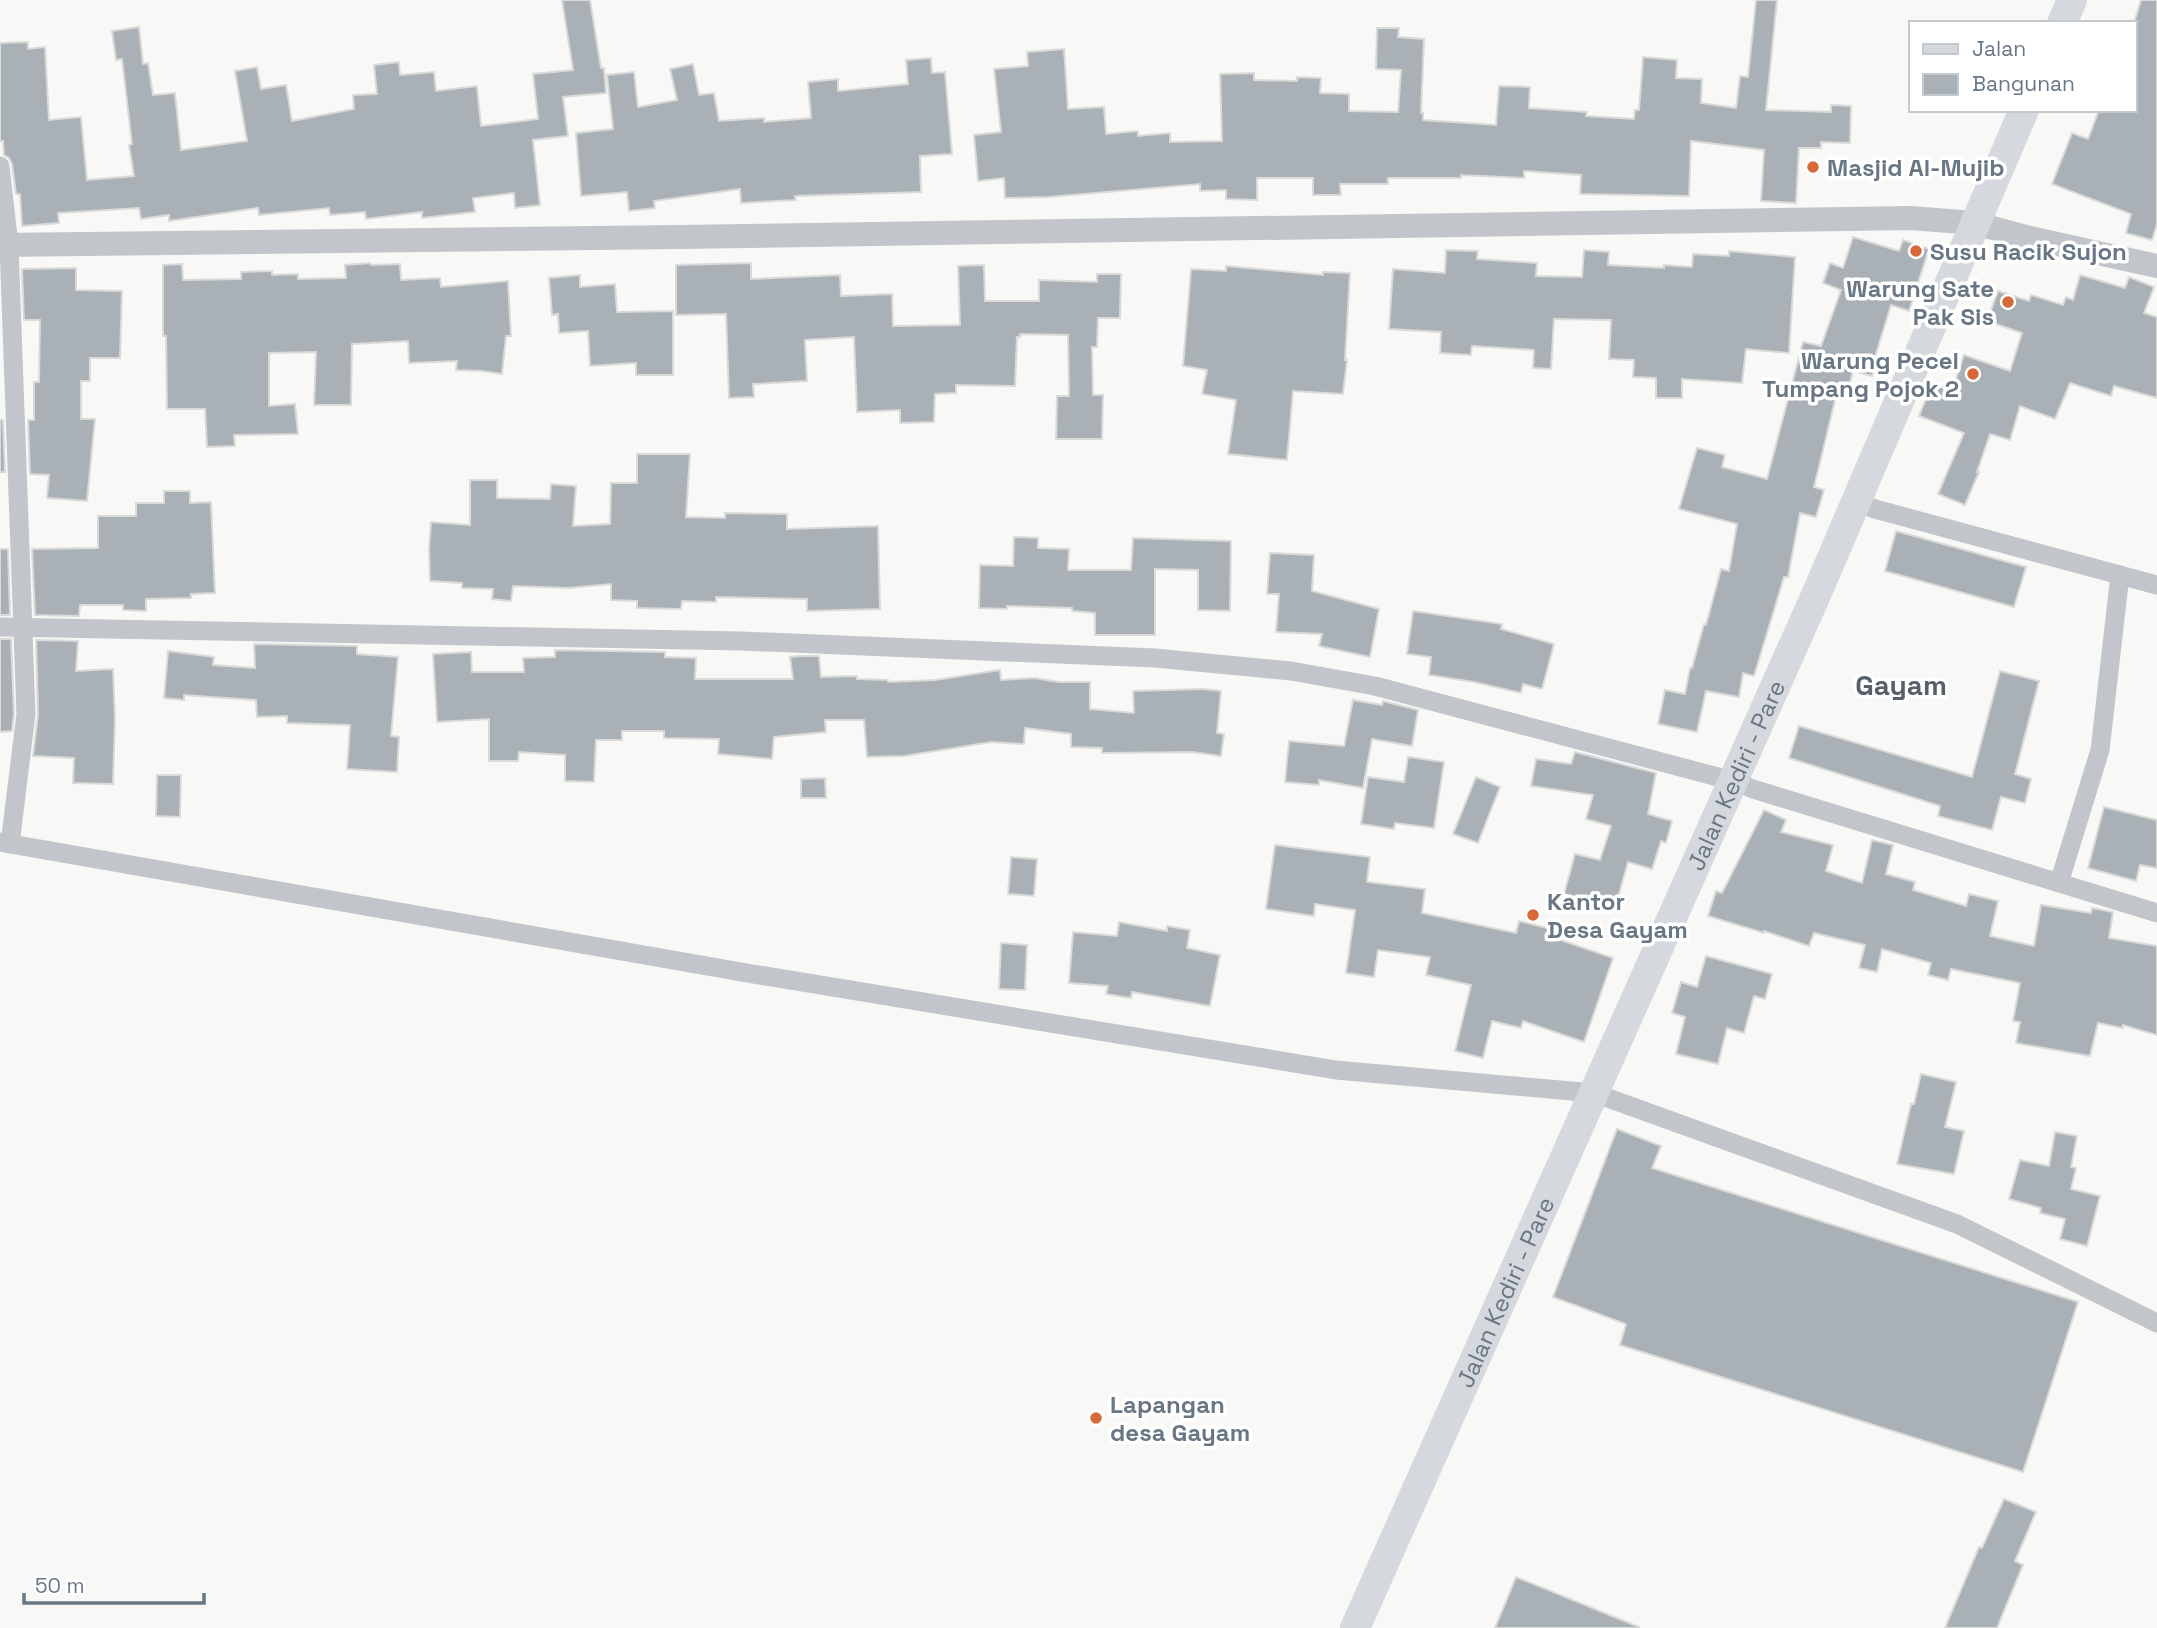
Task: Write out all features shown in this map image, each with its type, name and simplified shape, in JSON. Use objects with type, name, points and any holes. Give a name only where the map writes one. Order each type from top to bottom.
[{"type":"main road","points":[[2063,21],[2072,0]]},
{"type":"main road","name":"Jalan Kediri - Pare","points":[[1355,1628],[1856,502],[2023,112]]},
{"type":"street","points":[[0,166],[26,714],[5,843],[747,973],[1336,1070],[1594,1093],[1957,1224],[2157,1323]]},
{"type":"street","points":[[5,245],[1911,218],[1974,223],[2030,239],[2157,266]]},
{"type":"street","points":[[1856,502],[2157,585]]},
{"type":"street","points":[[2059,883],[2100,750],[2120,575]]},
{"type":"street","points":[[0,627],[741,641],[1155,658],[1291,671],[1375,686],[1733,781],[2157,913]]},
{"type":"building","points":[[562,0],[590,0],[601,68],[604,68],[606,93],[563,97],[568,136],[533,140],[540,205],[515,208],[514,193],[473,198],[475,212],[422,218],[422,212],[366,219],[365,212],[330,215],[329,208],[259,215],[258,208],[169,221],[169,215],[141,219],[139,208],[58,213],[59,223],[22,226],[20,194],[16,194],[12,164],[4,155],[3,141],[0,141],[0,43],[28,42],[28,49],[45,47],[49,120],[81,117],[87,180],[134,176],[122,59],[116,60],[112,31],[139,27],[143,64],[148,63],[153,95],[175,93],[181,150],[247,141],[235,71],[257,67],[261,89],[286,85],[292,121],[354,109],[353,95],[377,94],[374,65],[399,62],[400,75],[434,72],[436,91],[477,86],[481,126],[538,119],[533,74],[573,70]]},
{"type":"building","points":[[1756,0],[1777,0],[1766,110],[1831,112],[1831,105],[1851,106],[1850,143],[1821,142],[1821,148],[1799,148],[1796,203],[1761,201],[1764,150],[1691,141],[1689,196],[1580,194],[1581,175],[1524,171],[1524,178],[1461,175],[1461,178],[1388,178],[1388,184],[1340,184],[1341,195],[1313,195],[1313,178],[1257,178],[1257,200],[1226,199],[1226,190],[1200,191],[1200,184],[1005,198],[1004,178],[978,181],[974,135],[1001,132],[994,69],[1028,66],[1027,52],[1064,49],[1068,109],[1104,107],[1106,134],[1138,131],[1138,136],[1170,133],[1170,142],[1222,141],[1220,74],[1254,73],[1254,80],[1297,81],[1297,77],[1321,78],[1320,93],[1349,94],[1349,111],[1398,112],[1401,70],[1376,69],[1377,28],[1399,28],[1398,37],[1424,39],[1423,120],[1496,125],[1499,86],[1530,87],[1529,108],[1634,119],[1635,110],[1639,110],[1643,57],[1677,60],[1676,78],[1702,79],[1701,103],[1736,108],[1740,76],[1748,77]]},
{"type":"building","points":[[2141,0],[2157,0],[2157,224],[2152,240],[2126,233],[2131,214],[2052,184],[2072,133],[2088,139],[2098,112],[2136,112],[2135,21]]},
{"type":"building","points":[[931,58],[932,73],[945,72],[952,154],[920,156],[921,192],[795,196],[796,200],[741,203],[740,189],[654,201],[655,208],[629,211],[627,192],[581,196],[576,133],[613,129],[607,75],[634,72],[638,107],[677,100],[670,69],[693,64],[699,95],[714,93],[719,121],[764,118],[764,122],[811,118],[808,82],[838,79],[838,91],[908,84],[906,60]]},
{"type":"building","points":[[1853,237],[1899,251],[1903,240],[1929,249],[1909,311],[1891,305],[1872,376],[1853,371],[1846,399],[1836,396],[1814,487],[1824,490],[1816,517],[1800,513],[1788,577],[1784,577],[1754,676],[1743,673],[1739,697],[1706,691],[1697,732],[1658,724],[1665,690],[1685,694],[1690,668],[1704,624],[1706,625],[1721,569],[1729,571],[1737,524],[1679,509],[1697,448],[1725,455],[1722,467],[1767,479],[1803,342],[1821,346],[1841,290],[1823,283],[1830,263],[1843,268]]},
{"type":"building","points":[[1446,250],[1478,251],[1477,259],[1537,263],[1536,276],[1582,277],[1584,250],[1609,252],[1608,265],[1664,268],[1664,265],[1692,267],[1693,254],[1729,256],[1729,251],[1795,257],[1789,353],[1746,349],[1742,383],[1682,379],[1682,398],[1656,398],[1656,378],[1633,377],[1634,360],[1609,359],[1611,320],[1554,319],[1551,369],[1533,368],[1534,350],[1472,346],[1471,355],[1440,353],[1441,332],[1389,329],[1393,269],[1445,273]]},
{"type":"building","points":[[751,263],[751,279],[840,275],[841,296],[892,294],[893,326],[960,325],[958,266],[984,265],[985,301],[1039,301],[1039,280],[1097,282],[1097,274],[1121,274],[1120,318],[1098,318],[1097,347],[1092,347],[1093,395],[1103,395],[1102,439],[1056,439],[1057,396],[1069,396],[1068,335],[1020,334],[1020,337],[1017,337],[1015,386],[956,385],[956,393],[935,394],[934,422],[900,423],[900,410],[857,412],[854,337],[805,340],[807,381],[753,384],[754,397],[729,398],[726,314],[676,315],[676,265]]},
{"type":"building","points":[[182,264],[183,280],[241,279],[241,272],[272,271],[272,275],[298,274],[298,279],[346,278],[345,265],[400,264],[401,280],[440,278],[441,287],[508,281],[511,336],[506,336],[502,374],[456,370],[457,361],[409,363],[408,341],[352,344],[351,405],[314,405],[316,352],[269,353],[269,406],[295,404],[298,434],[234,435],[235,446],[207,447],[205,409],[167,409],[163,265]]},
{"type":"building","points":[[1226,266],[1323,275],[1323,272],[1350,273],[1343,394],[1293,391],[1287,460],[1228,454],[1236,400],[1202,394],[1207,370],[1183,366],[1191,269],[1226,271]]},
{"type":"building","points":[[76,268],[76,290],[122,291],[120,358],[90,358],[90,381],[81,381],[81,419],[95,419],[87,501],[47,498],[49,475],[30,474],[28,420],[34,420],[34,382],[39,382],[40,320],[24,320],[22,269]]},
{"type":"building","points":[[580,275],[580,287],[615,284],[617,312],[673,311],[673,375],[636,375],[636,363],[590,366],[588,331],[559,333],[558,314],[552,315],[549,278]]},
{"type":"building","points":[[2080,275],[2125,288],[2129,277],[2154,287],[2144,313],[2157,317],[2157,398],[2114,386],[2111,396],[2070,383],[2055,419],[2020,406],[2010,440],[1990,434],[1979,472],[1965,505],[1938,494],[1964,433],[1919,416],[1932,384],[1952,391],[1964,355],[2010,371],[2022,333],[1987,321],[1998,291],[2029,301],[2031,295],[2063,305],[2066,297],[2073,300]]},
{"type":"building","points":[[0,420],[3,420],[5,472],[0,472]]},
{"type":"building","points":[[637,454],[690,454],[686,517],[725,518],[725,513],[787,514],[787,529],[878,526],[880,609],[807,611],[807,599],[716,597],[716,602],[682,601],[681,609],[637,608],[637,601],[611,600],[611,584],[568,588],[513,586],[511,601],[492,599],[493,589],[462,588],[462,583],[430,581],[431,522],[470,525],[470,480],[497,480],[497,498],[550,499],[551,484],[576,486],[573,526],[610,524],[611,483],[637,483]]},
{"type":"building","points":[[164,491],[190,491],[190,503],[211,502],[215,593],[191,594],[191,598],[146,599],[146,611],[123,610],[123,605],[80,605],[79,616],[35,615],[32,549],[98,548],[98,516],[136,516],[136,503],[164,503]]},
{"type":"building","points":[[1896,531],[2026,567],[2014,607],[1885,571]]},
{"type":"building","points":[[1014,537],[1038,538],[1038,548],[1069,549],[1068,570],[1131,570],[1133,538],[1231,541],[1230,611],[1198,610],[1198,570],[1155,569],[1155,635],[1095,635],[1095,613],[1072,611],[1072,608],[979,608],[980,565],[1013,566]]},
{"type":"building","points":[[0,549],[8,549],[10,615],[0,615]]},
{"type":"building","points":[[1270,553],[1314,555],[1312,591],[1379,609],[1370,657],[1319,646],[1322,634],[1276,632],[1279,594],[1267,594]]},
{"type":"building","points":[[1413,611],[1502,624],[1501,629],[1554,644],[1542,689],[1523,684],[1521,693],[1429,675],[1431,657],[1407,654]]},
{"type":"building","points":[[0,639],[11,639],[14,713],[12,731],[0,732]]},
{"type":"building","points":[[36,640],[78,641],[76,671],[113,669],[113,784],[73,783],[74,758],[33,756],[38,714]]},
{"type":"building","points":[[254,644],[357,646],[357,654],[398,657],[391,736],[399,737],[397,772],[347,769],[350,725],[287,723],[287,716],[257,717],[256,700],[184,695],[184,700],[164,698],[168,651],[214,657],[213,665],[255,668]]},
{"type":"building","points":[[555,650],[665,652],[665,657],[696,658],[695,679],[793,679],[790,657],[801,656],[819,656],[821,677],[857,676],[857,679],[888,682],[935,680],[1000,670],[1001,680],[1034,678],[1059,682],[1090,682],[1090,709],[1134,713],[1133,691],[1221,691],[1217,733],[1224,734],[1221,756],[1192,752],[1102,753],[1102,748],[1071,747],[1071,734],[1025,728],[1024,744],[991,742],[904,756],[867,757],[864,720],[825,720],[826,732],[774,737],[772,759],[718,754],[719,739],[664,738],[664,731],[622,731],[622,740],[596,740],[594,782],[565,781],[565,755],[519,752],[518,761],[489,761],[489,719],[437,722],[433,654],[471,652],[472,672],[524,672],[523,658],[555,657]]},
{"type":"building","points":[[2000,671],[2039,681],[2015,774],[2031,779],[2025,803],[2001,797],[1992,830],[1938,816],[1940,806],[1789,758],[1799,726],[1972,777]]},
{"type":"building","points":[[1353,700],[1382,705],[1383,701],[1418,710],[1412,746],[1372,739],[1363,788],[1319,780],[1319,785],[1285,782],[1289,741],[1344,746]]},
{"type":"building","points":[[1575,752],[1656,773],[1648,814],[1672,821],[1666,843],[1661,841],[1652,869],[1628,862],[1615,908],[1564,894],[1575,854],[1600,860],[1611,826],[1586,819],[1593,795],[1531,786],[1536,759],[1571,764]]},
{"type":"building","points":[[1408,757],[1444,762],[1434,828],[1395,823],[1394,829],[1361,824],[1368,777],[1404,782]]},
{"type":"building","points":[[157,775],[181,775],[180,817],[156,816]]},
{"type":"building","points":[[1476,777],[1500,787],[1478,843],[1453,834]]},
{"type":"building","points":[[825,778],[826,798],[801,798],[801,779]]},
{"type":"building","points":[[2104,807],[2157,820],[2157,868],[2140,865],[2136,881],[2088,868]]},
{"type":"building","points":[[1764,810],[1786,820],[1781,832],[1833,845],[1826,871],[1862,883],[1872,840],[1893,845],[1886,874],[1915,882],[1913,890],[1966,906],[1969,894],[1998,901],[1990,936],[2034,946],[2041,905],[2091,913],[2092,908],[2113,912],[2109,938],[2157,946],[2157,1035],[2123,1025],[2123,1028],[2098,1023],[2090,1056],[2016,1043],[2020,1022],[2013,1021],[2020,983],[1951,969],[1948,980],[1928,975],[1931,963],[1882,949],[1877,972],[1859,968],[1865,945],[1814,933],[1809,946],[1708,916],[1716,891],[1722,893]]},
{"type":"building","points":[[1275,845],[1370,857],[1367,882],[1425,889],[1422,913],[1516,933],[1519,921],[1551,929],[1549,936],[1613,958],[1584,1042],[1523,1021],[1521,1028],[1492,1021],[1483,1058],[1455,1051],[1471,985],[1426,975],[1430,957],[1378,950],[1374,977],[1346,973],[1355,910],[1315,904],[1314,916],[1266,909]]},
{"type":"building","points":[[1011,857],[1037,859],[1034,896],[1008,894]]},
{"type":"building","points":[[1119,922],[1167,931],[1167,926],[1190,930],[1187,948],[1220,955],[1210,1006],[1132,992],[1131,998],[1106,994],[1108,986],[1069,983],[1073,932],[1117,936]]},
{"type":"building","points":[[1001,943],[1027,945],[1025,990],[999,989]]},
{"type":"building","points":[[1706,956],[1772,974],[1765,999],[1754,996],[1744,1033],[1727,1028],[1718,1064],[1676,1054],[1685,1017],[1672,1013],[1681,982],[1697,987]]},
{"type":"building","points":[[1921,1074],[1956,1082],[1945,1127],[1964,1131],[1954,1174],[1897,1164]]},
{"type":"building","points":[[1617,1129],[1661,1146],[1652,1168],[2078,1302],[2023,1472],[1620,1345],[1626,1324],[1553,1297]]},
{"type":"building","points":[[2055,1132],[2077,1136],[2071,1167],[2076,1168],[2071,1189],[2100,1196],[2087,1246],[2060,1239],[2065,1219],[2040,1213],[2041,1208],[2009,1199],[2020,1160],[2049,1166]]},
{"type":"building","points":[[2004,1499],[2036,1512],[2015,1561],[2023,1565],[1997,1628],[1945,1628],[1979,1547],[1982,1548]]},
{"type":"building","points":[[1516,1577],[1639,1627],[1639,1628],[1495,1628]]},
{"type":"place","name":"Masjid Al-Mujib","points":[[1813,167]]},
{"type":"place","name":"Susu Racik Sujon","points":[[1916,251]]},
{"type":"place","name":"Warung Sate Pak Sis","points":[[2008,302]]},
{"type":"place","name":"Warung Pecel Tumpang Pojok 2","points":[[1973,374]]},
{"type":"place","name":"Kantor Desa Gayam","points":[[1533,915]]},
{"type":"place","name":"Lapangan desa Gayam","points":[[1096,1418]]},
{"type":"district","name":"Gayam","points":[[1901,685]]}]
